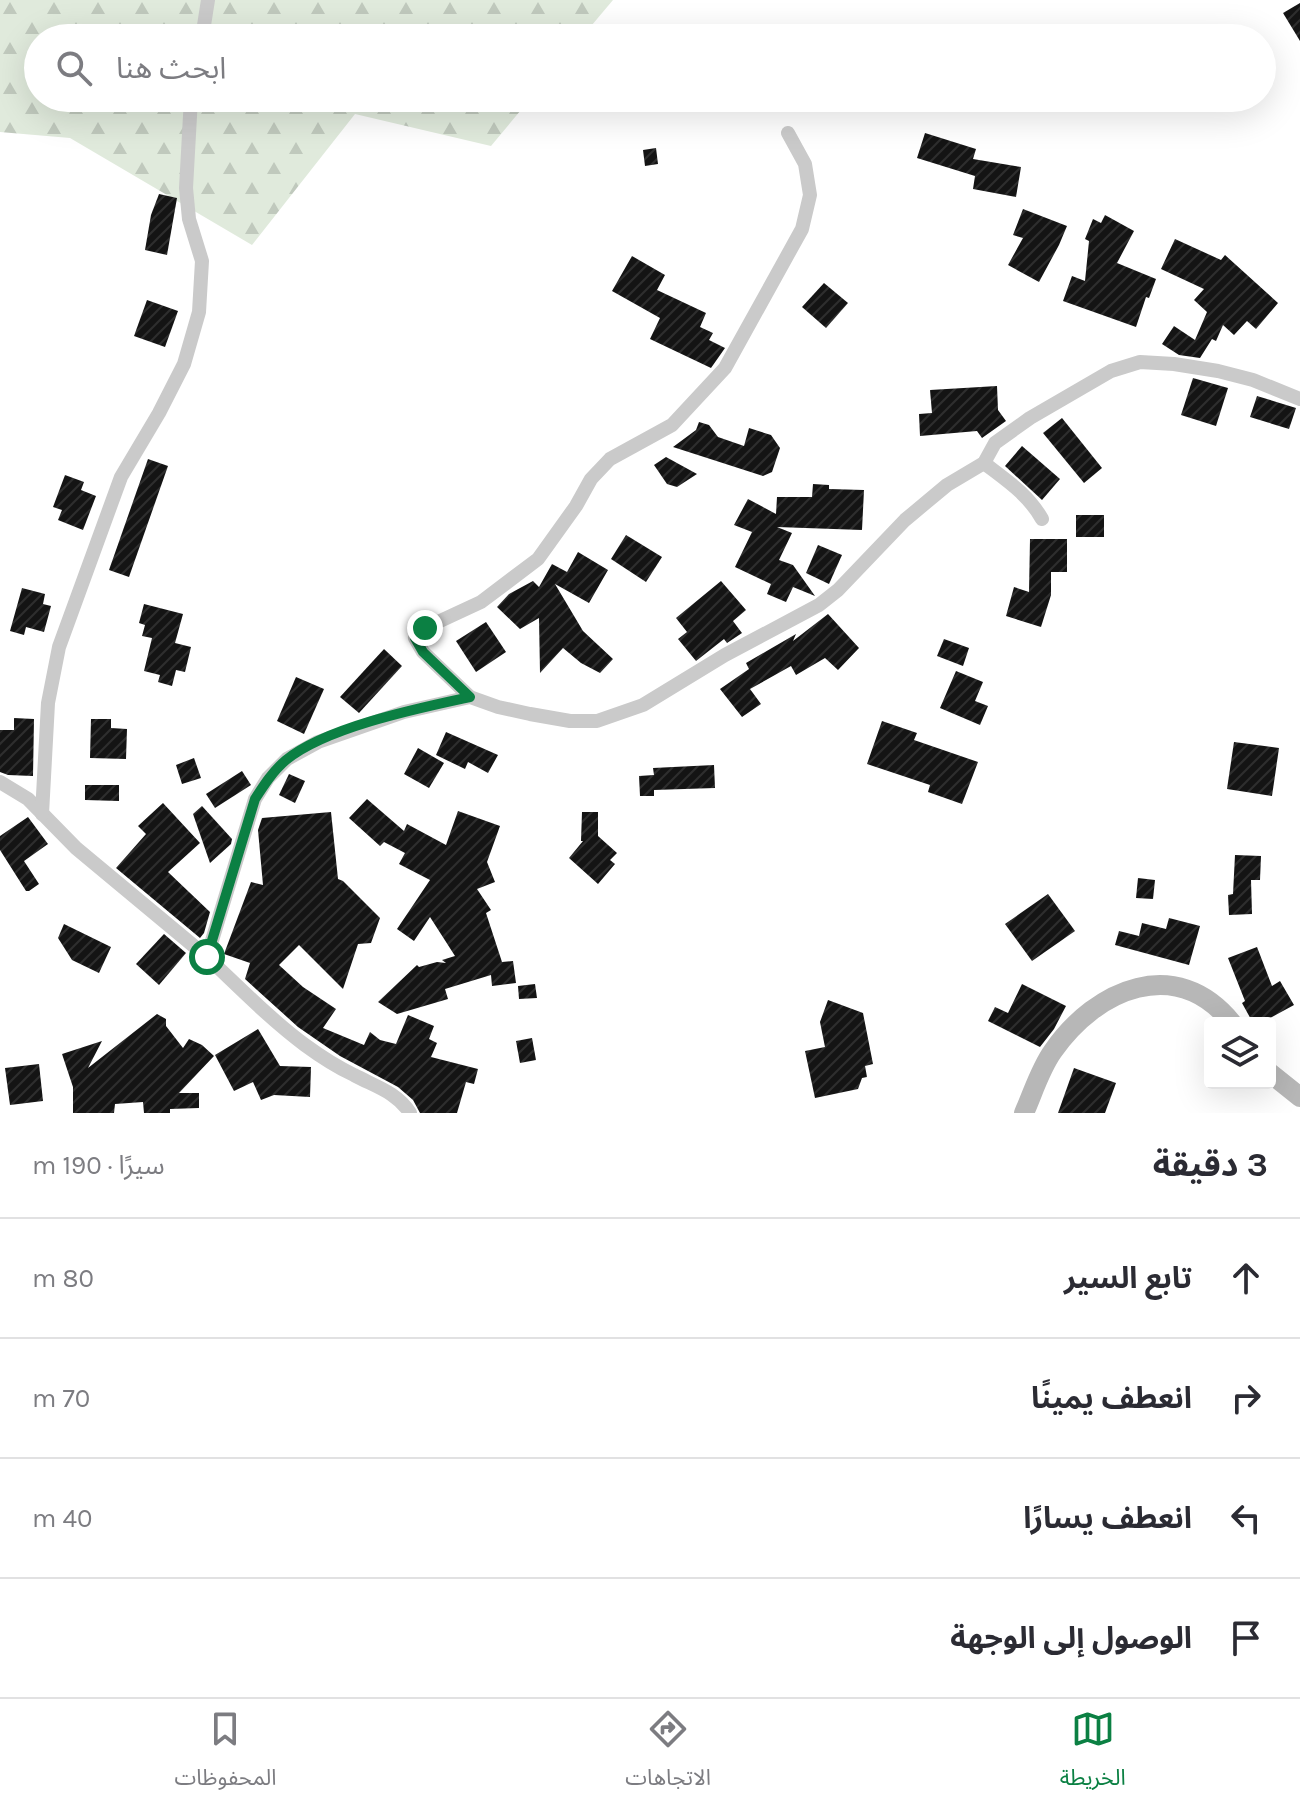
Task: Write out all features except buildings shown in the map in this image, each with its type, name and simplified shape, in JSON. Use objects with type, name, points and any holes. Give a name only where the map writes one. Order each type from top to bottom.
[{"type":"main road","points":[[1024,1113],[1052,1053],[1085,1013],[1114,996],[1139,987],[1173,985],[1205,996],[1226,1017]]},
{"type":"main road","points":[[1276,1078],[1300,1097]]},
{"type":"street","points":[[204,24],[208,0]]},
{"type":"street","points":[[42,814],[48,703],[59,647],[121,477],[184,364],[199,312],[202,261],[189,219],[186,188],[190,112]]},
{"type":"street","points":[[788,133],[805,164],[810,195],[802,229],[725,368],[672,425],[610,459],[591,479],[576,506],[538,559],[481,602],[425,628],[415,638],[423,652],[470,697],[498,707],[570,721],[597,721],[643,705],[725,655],[819,605],[838,590],[905,520],[947,485],[984,463],[995,443],[1030,418],[1111,371],[1140,362],[1218,371],[1253,380],[1300,399]]},
{"type":"street","points":[[984,463],[1016,487],[1033,504],[1042,519]]},
{"type":"street","points":[[207,957],[255,799],[268,778],[287,759],[318,742],[367,724],[470,697]]},
{"type":"street","points":[[0,782],[28,799],[76,848],[207,957],[276,1022],[350,1073],[389,1092],[403,1102],[410,1113]]},
{"type":"green space","points":[[0,0],[613,0],[593,24],[24,24],[24,112],[519,112],[491,146],[355,114],[252,245],[70,138],[0,132]]},
{"type":"route","points":[[207,957],[255,799],[268,778],[287,759],[318,742],[367,724],[470,697],[423,652],[415,638],[425,628]]}]
